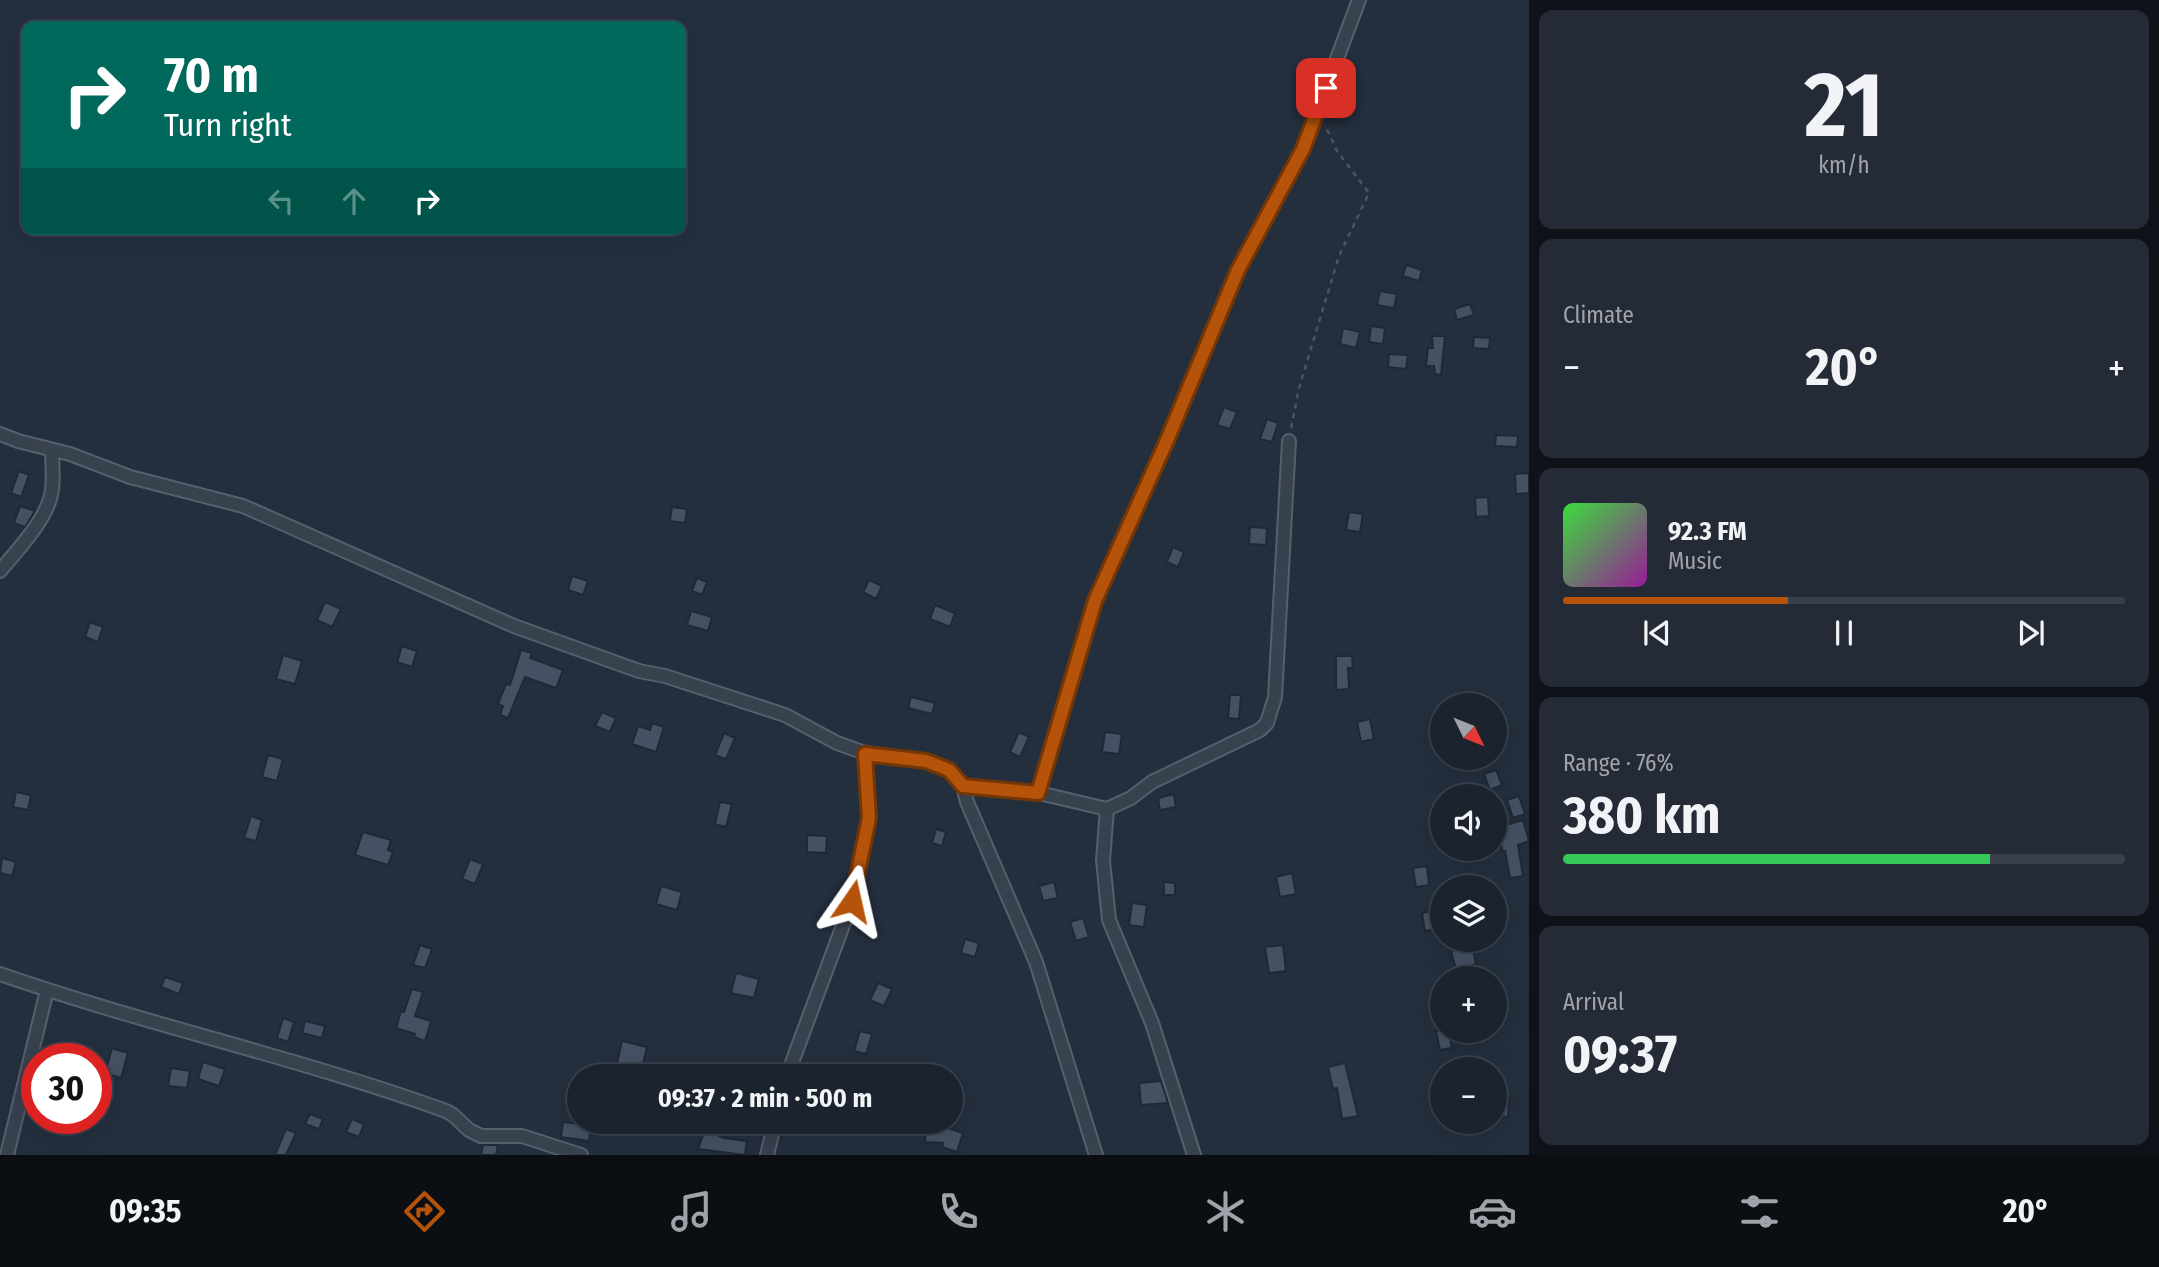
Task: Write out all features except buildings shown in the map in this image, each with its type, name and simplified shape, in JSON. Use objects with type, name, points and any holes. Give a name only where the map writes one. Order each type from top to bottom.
[{"type":"street","points":[[1038,793],[1095,601],[1168,438],[1238,270],[1303,149],[1359,0]]},
{"type":"street","points":[[0,433],[52,451],[70,454],[130,477],[243,506],[503,621],[639,671],[664,676],[785,715],[837,743],[865,754],[926,761],[949,770],[963,786],[967,803],[1036,962],[1096,1155]]},
{"type":"street","points":[[963,786],[1038,793],[1107,809],[1131,798],[1152,782],[1261,730],[1275,697],[1289,441]]},
{"type":"street","points":[[0,571],[43,516],[50,500],[52,451]]},
{"type":"street","points":[[791,1064],[852,901],[869,818],[865,754]]},
{"type":"street","points":[[1107,809],[1103,860],[1109,919],[1152,1023],[1194,1155]]},
{"type":"street","points":[[0,974],[377,1086],[446,1111],[481,1136],[522,1136],[555,1151],[581,1155]]},
{"type":"street","points":[[7,1155],[47,990]]},
{"type":"street","points":[[768,1155],[772,1134]]},
{"type":"path","points":[[1289,441],[1299,388],[1339,256],[1369,192],[1337,151],[1317,110]]},
{"type":"route","points":[[852,901],[869,818],[865,754],[926,761],[949,770],[963,786],[1038,793],[1095,601],[1168,438],[1238,270],[1303,149],[1326,88]]}]
